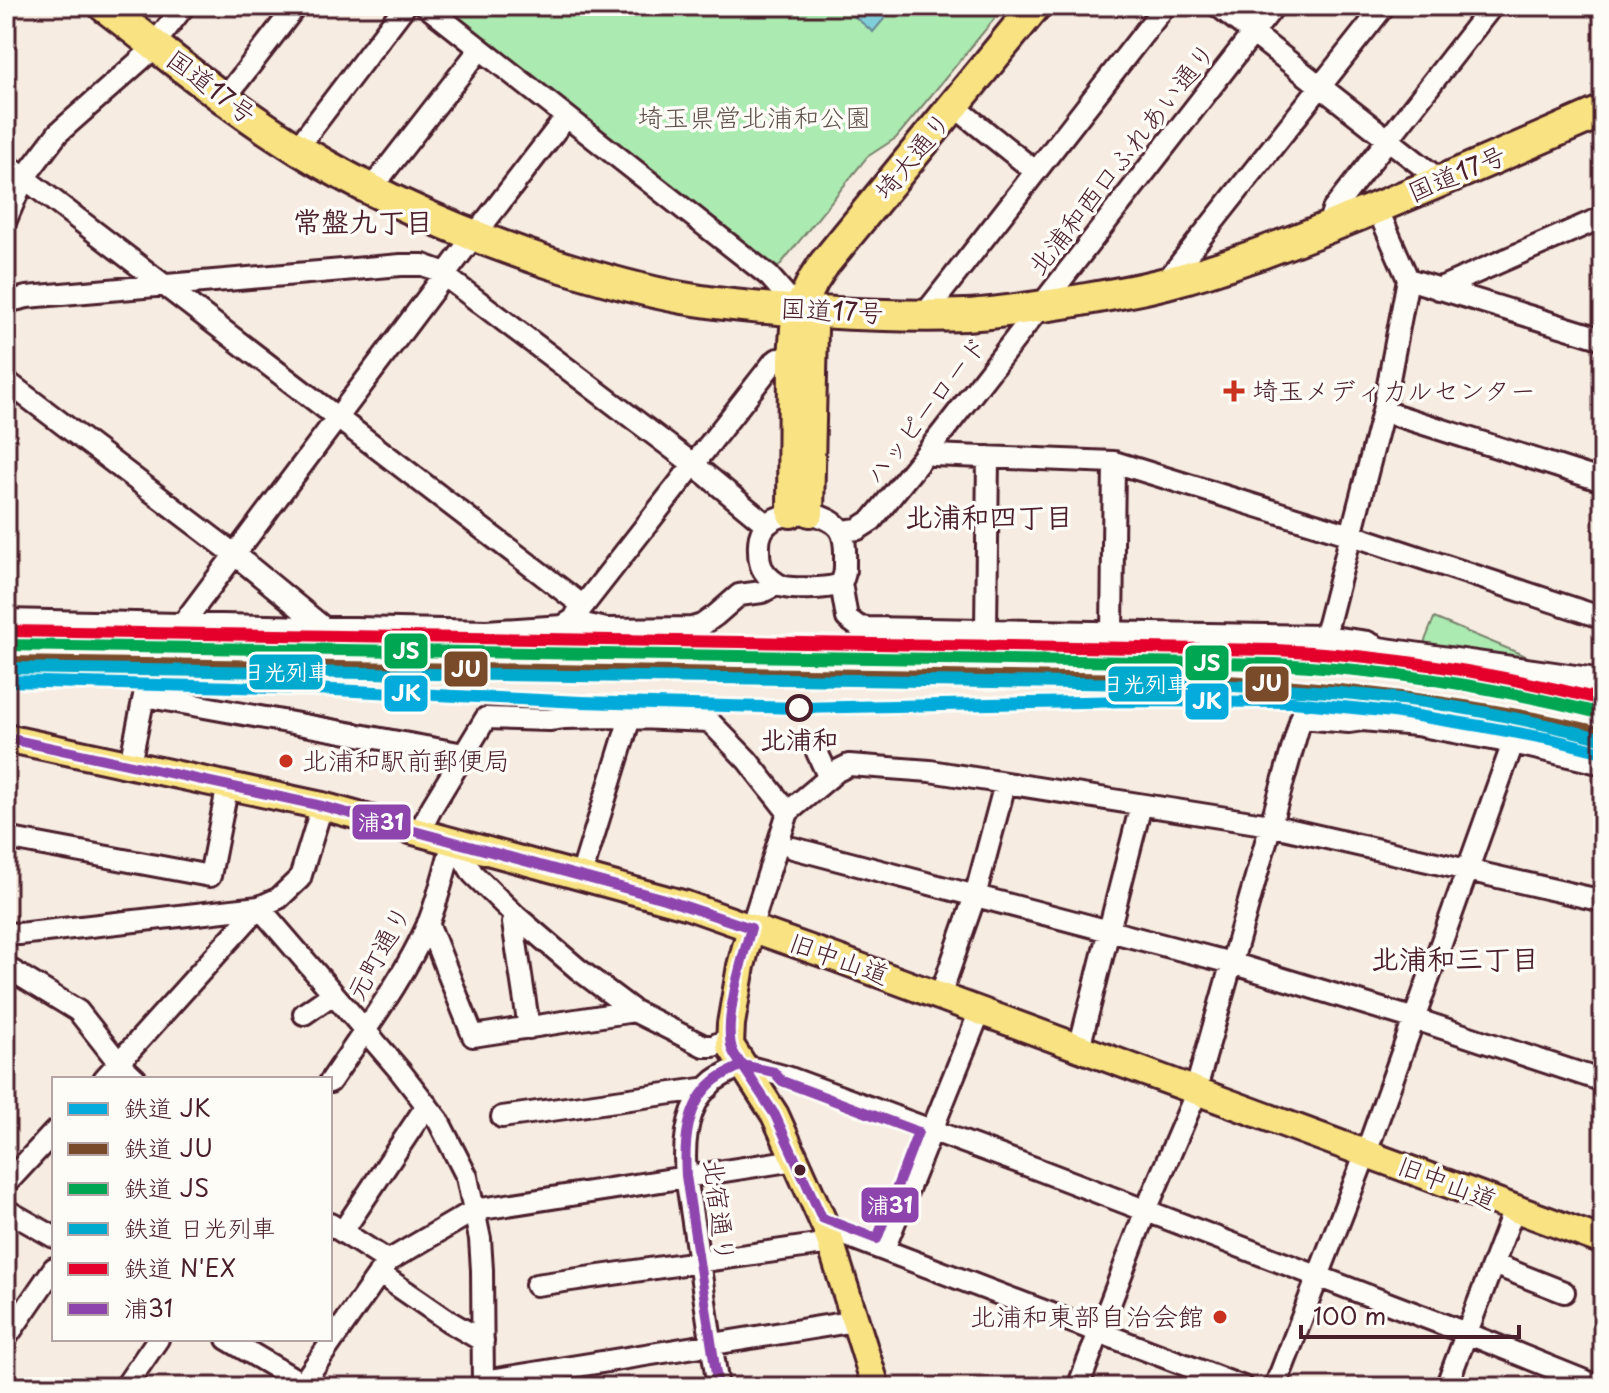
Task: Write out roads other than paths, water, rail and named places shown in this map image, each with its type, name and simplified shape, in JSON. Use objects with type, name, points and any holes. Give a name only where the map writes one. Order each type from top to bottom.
[{"type":"highway","name":"国道17号","points":[[104,6],[297,148],[371,189],[474,236],[601,280],[644,290],[713,302],[799,310],[964,315],[1040,307],[1164,284],[1230,265],[1377,208],[1603,111]]},
{"type":"highway","name":"埼大通り","points":[[799,310],[824,264],[1035,6]]},
{"type":"main road","points":[[799,310],[794,328],[792,359],[800,514]]},
{"type":"main road","points":[[799,310],[814,329],[800,514]]},
{"type":"main road","name":"旧中山道","points":[[6,738],[322,806],[686,905],[1603,1241]]},
{"type":"main road","points":[[751,928],[741,966],[730,1038],[733,1052],[769,1104],[829,1236],[876,1387]]},
{"type":"street","points":[[6,220],[24,178],[58,133],[145,56],[184,6]]},
{"type":"street","points":[[225,98],[296,6]]},
{"type":"street","points":[[297,148],[405,6]]},
{"type":"street","points":[[426,6],[769,276],[799,310]]},
{"type":"street","points":[[924,315],[1165,6]]},
{"type":"street","points":[[1218,6],[1441,181]]},
{"type":"street","name":"北浦和西口ふれあい通り","points":[[1040,307],[1274,6]]},
{"type":"street","points":[[1164,284],[1384,6]]},
{"type":"street","points":[[1333,225],[1333,210],[1492,6]]},
{"type":"street","points":[[371,189],[480,49]]},
{"type":"street","points":[[954,106],[1035,171]]},
{"type":"street","points":[[181,626],[566,117]]},
{"type":"street","points":[[6,164],[337,418],[577,613],[606,629],[692,628],[702,625],[739,595],[762,592],[778,584]]},
{"type":"street","points":[[1323,636],[1383,411],[1408,279],[1377,208]]},
{"type":"street","points":[[1438,289],[1603,217]]},
{"type":"street","points":[[6,302],[36,296],[162,285],[401,265],[430,266],[693,464],[767,525]]},
{"type":"street","points":[[1408,279],[1603,339]]},
{"type":"street","name":"ハッピーロード","points":[[842,531],[858,529],[872,520],[1040,307]]},
{"type":"street","points":[[6,620],[487,631],[563,626],[577,613],[773,363],[778,359],[792,359]]},
{"type":"street","points":[[6,381],[234,554],[323,627]]},
{"type":"street","points":[[1383,411],[1603,481]]},
{"type":"street","points":[[928,451],[933,455],[1114,462],[1352,535],[1603,618]]},
{"type":"street","points":[[986,630],[988,457]]},
{"type":"street","points":[[1112,632],[1114,462]]},
{"type":"street","points":[[841,583],[832,587],[784,587],[768,577],[759,561],[758,540],[767,525],[780,516],[800,514],[823,517],[842,531],[846,541],[845,575],[841,583],[847,618],[859,627],[1323,636],[1367,642],[1379,648],[1603,680]]},
{"type":"street","points":[[130,764],[144,696],[464,754]]},
{"type":"street","points":[[420,831],[486,718],[709,721],[747,760],[788,812]]},
{"type":"street","points":[[581,876],[630,718]]},
{"type":"street","points":[[1078,1387],[1146,1210],[1192,1103],[1301,718],[1416,725],[1603,764]]},
{"type":"street","points":[[1275,1387],[1366,1153],[1513,743]]},
{"type":"street","points":[[817,752],[829,778]]},
{"type":"street","points":[[751,928],[788,812],[849,765],[911,769],[1270,825],[1603,901]]},
{"type":"street","points":[[6,838],[210,876],[228,784]]},
{"type":"street","points":[[940,996],[975,896],[1005,784]]},
{"type":"street","points":[[1079,1048],[1141,805]]},
{"type":"street","points":[[6,956],[12,934],[259,907],[279,898],[300,878],[322,806]]},
{"type":"street","points":[[453,841],[473,874],[516,916],[596,984],[634,1011],[704,1046],[713,1046],[730,1038]]},
{"type":"street","name":"元町通り","points":[[332,1079],[412,956],[428,923],[453,841]]},
{"type":"street","points":[[793,848],[1231,963],[1603,1081]]},
{"type":"street","points":[[259,907],[427,1105],[467,1177],[480,1239],[482,1385],[856,1321]]},
{"type":"street","points":[[106,1077],[259,907]]},
{"type":"street","points":[[516,916],[513,923],[529,1028]]},
{"type":"street","points":[[428,923],[473,1036],[634,1011]]},
{"type":"street","points":[[6,967],[78,1011],[134,1077]]},
{"type":"street","points":[[304,1014],[333,994]]},
{"type":"street","points":[[884,1249],[980,1011]]},
{"type":"street","points":[[742,1065],[774,1072],[1146,1210],[1600,1387]]},
{"type":"street","name":"北宿通り","points":[[718,1387],[686,1176],[685,1144],[695,1105],[715,1081],[742,1065]]},
{"type":"street","points":[[502,1117],[708,1088]]},
{"type":"street","points":[[427,1105],[336,1228],[450,1322],[483,1341]]},
{"type":"street","points":[[6,1184],[52,1136]]},
{"type":"street","points":[[230,1341],[303,1386],[384,1267],[475,1210],[795,1160]]},
{"type":"street","points":[[1446,1387],[1514,1209]]},
{"type":"street","points":[[6,1210],[52,1236]]},
{"type":"street","points":[[536,1285],[699,1262],[829,1236],[884,1249],[1243,1387]]},
{"type":"street","points":[[1493,1264],[1564,1292]]},
{"type":"street","points":[[6,1338],[52,1271]]},
{"type":"street","points":[[125,1387],[157,1341]]},
{"type":"water","points":[[842,6],[895,6],[873,32]]},
{"type":"rail line","name":"N'EX","points":[[6,631],[1276,650],[1359,656],[1441,667],[1603,700]]},
{"type":"rail line","name":"JS","points":[[6,645],[1275,664],[1358,670],[1440,681],[1603,714]]},
{"type":"rail line","name":"JU","points":[[6,662],[1211,680],[1408,698],[1506,713],[1603,733]]},
{"type":"rail line","name":"日光列車","points":[[6,668],[1211,685],[1318,691],[1425,702],[1600,738]]},
{"type":"rail line","name":"JK","points":[[6,681],[314,689],[581,702],[798,708],[1132,701],[1293,702],[1393,712],[1480,726],[1603,752]]},
{"type":"place","name":"埼玉メディカルセンター","points":[[1234,391]]},
{"type":"place","name":"北浦和","points":[[799,708]]},
{"type":"place","name":"北浦和駅前郵便局","points":[[286,761]]},
{"type":"place","name":"北浦和東部自治会館","points":[[1220,1317]]},
{"type":"district","name":"常盤九丁目","points":[[363,222]]},
{"type":"district","name":"北浦和四丁目","points":[[989,517]]},
{"type":"district","name":"北浦和三丁目","points":[[1455,959]]},
{"type":"park label","name":"埼玉県営北浦和公園","points":[[754,118]]}]
